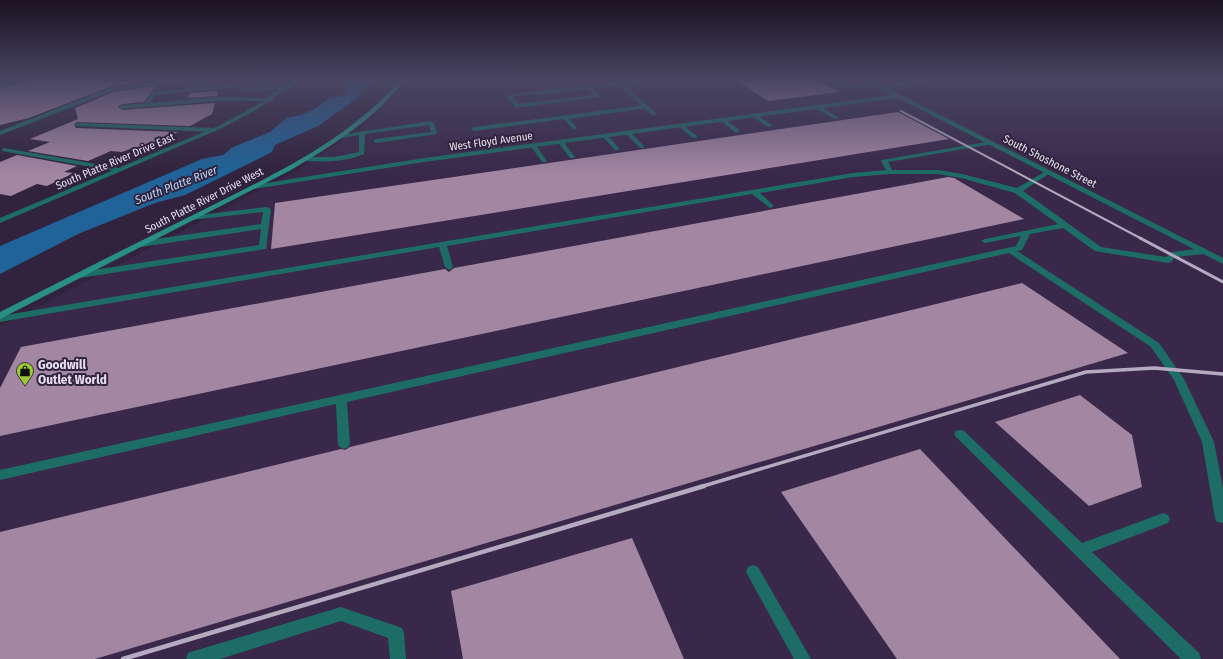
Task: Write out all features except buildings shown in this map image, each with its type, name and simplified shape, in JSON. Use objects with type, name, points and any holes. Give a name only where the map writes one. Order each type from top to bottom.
[{"type":"street","points":[[0,133],[57,111]]},
{"type":"street","name":"South Platte River Drive East","points":[[0,220],[214,130],[250,111]]},
{"type":"street","name":"South Platte River Drive West","points":[[0,316],[254,187],[305,159],[342,136],[374,111]]},
{"type":"street","points":[[474,129],[615,111]]},
{"type":"street","points":[[650,111],[654,114]]},
{"type":"street","name":"West Floyd Avenue","points":[[254,187],[560,141],[787,111]]},
{"type":"street","points":[[823,111],[836,118]]},
{"type":"street","name":"South Shoshone Street","points":[[927,111],[1223,261]]},
{"type":"street","points":[[754,115],[770,126]]},
{"type":"street","points":[[565,117],[574,128]]},
{"type":"street","points":[[722,119],[737,131]]},
{"type":"street","points":[[342,136],[431,123],[435,133],[376,141]]},
{"type":"street","points":[[78,125],[214,130]]},
{"type":"street","points":[[680,125],[695,137]]},
{"type":"street","points":[[627,132],[642,147]]},
{"type":"street","points":[[305,159],[333,160],[352,157],[362,153],[362,133]]},
{"type":"street","points":[[604,135],[617,149]]},
{"type":"street","points":[[560,141],[572,157]]},
{"type":"street","points":[[890,172],[884,161],[991,143]]},
{"type":"street","points":[[533,145],[544,161]]},
{"type":"street","points":[[4,150],[119,170]]},
{"type":"street","points":[[0,319],[853,175],[890,172],[938,172],[962,176],[1018,191],[1098,249],[1168,260],[1172,255],[1204,251]]},
{"type":"street","points":[[1018,191],[1048,172]]},
{"type":"street","points":[[754,192],[770,206]]},
{"type":"street","points":[[80,275],[263,247],[267,209],[191,218]]},
{"type":"street","points":[[985,241],[1064,225]]},
{"type":"street","points":[[142,244],[265,226]]},
{"type":"street","points":[[0,475],[1020,248],[1027,232]]},
{"type":"street","points":[[442,245],[449,267]]},
{"type":"street","points":[[1010,250],[1155,345],[1179,379],[1208,442],[1222,518]]},
{"type":"street","points":[[341,399],[344,444]]},
{"type":"street","points":[[960,434],[1193,659]]},
{"type":"street","points":[[1080,550],[1163,519]]},
{"type":"street","points":[[753,572],[803,659]]},
{"type":"street","points":[[194,659],[341,614],[396,633],[398,659]]},
{"type":"shaded area","points":[[380,111],[1223,111],[1223,659],[0,659],[0,327],[298,170],[364,126]]},
{"type":"water","name":"South Platte River","points":[[311,111],[340,111],[318,126],[275,145],[272,152],[185,195],[155,203],[78,234],[0,274],[0,246],[202,159],[223,155],[233,147],[270,132],[287,118]]},
{"type":"railway","points":[[901,111],[1142,239]]},
{"type":"railway","points":[[1140,238],[1223,282]]},
{"type":"railway","points":[[700,487],[1086,372],[1154,368],[1223,374]]},
{"type":"railway","points":[[123,659],[704,486]]},
{"type":"place","name":"Goodwill Outlet World","points":[[25,386]]}]
